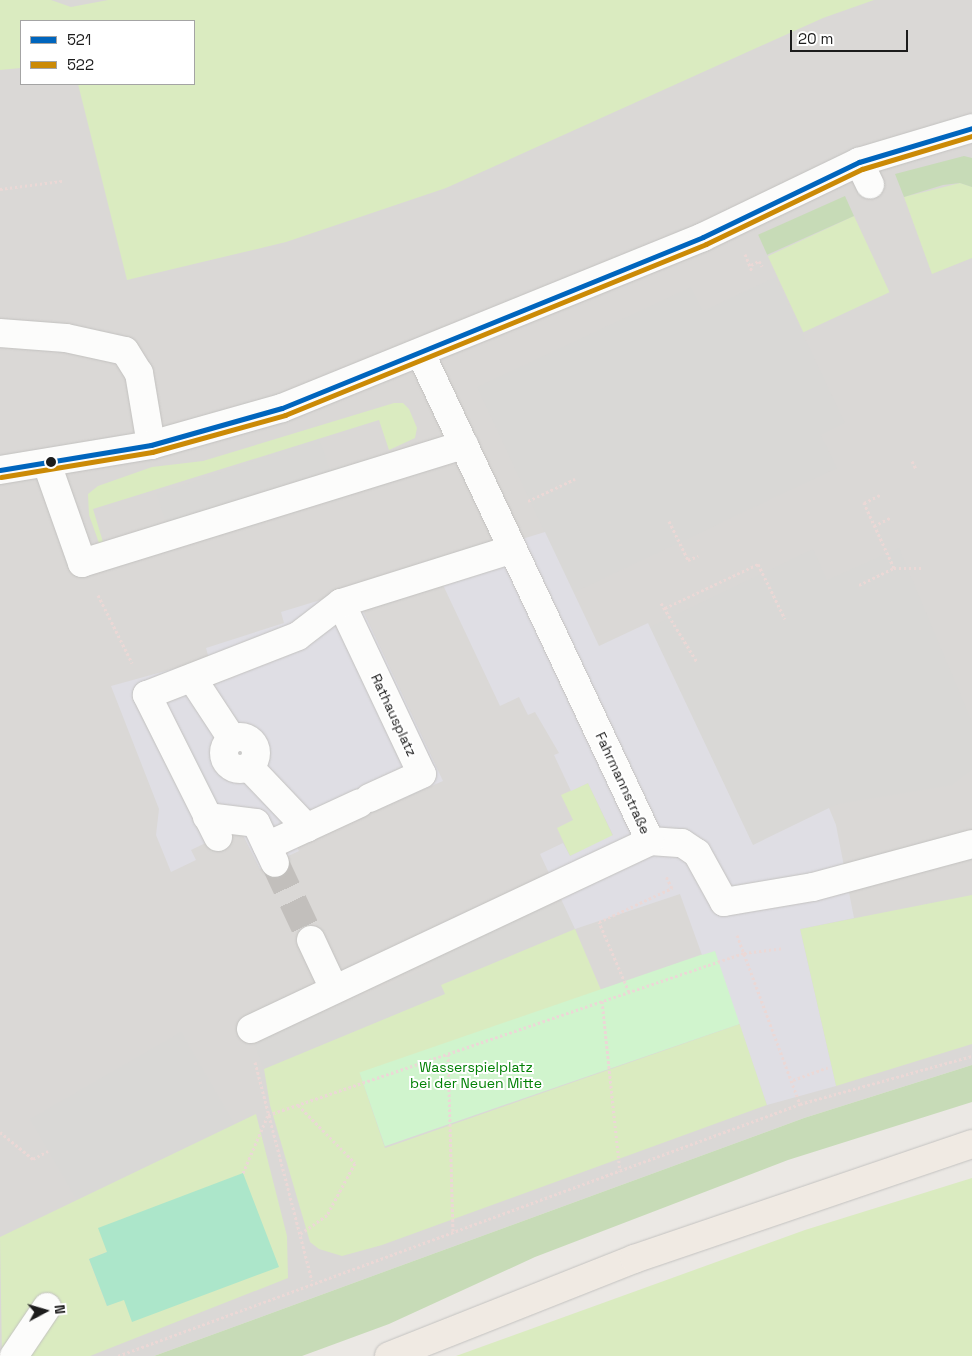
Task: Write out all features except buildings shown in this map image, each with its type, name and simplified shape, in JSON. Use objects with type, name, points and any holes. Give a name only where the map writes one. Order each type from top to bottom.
[{"type":"main road","points":[[390,1356],[634,1259],[972,1144]]},
{"type":"street","points":[[0,470],[47,464],[151,445],[282,408],[864,174],[972,128]]},
{"type":"street","points":[[0,334],[66,338],[125,351],[138,373],[151,445]]},
{"type":"street","name":"Fahrmannstraße","points":[[251,1028],[650,841],[420,354]]},
{"type":"street","points":[[47,464],[82,563],[464,445]]},
{"type":"street","points":[[147,695],[298,636],[341,603],[513,549]]},
{"type":"street","name":"Rathausplatz","points":[[147,695],[212,827],[256,823],[271,854],[307,828],[422,774],[341,603]]},
{"type":"street","points":[[192,678],[232,739],[224,752],[227,763],[237,770],[249,767],[307,828]]},
{"type":"street","points":[[650,841],[682,843],[697,853],[724,902],[813,887],[972,844]]},
{"type":"street","points":[[312,940],[334,990]]},
{"type":"street","points":[[14,1356],[47,1307]]},
{"type":"path","points":[[0,189],[62,182]]},
{"type":"path","points":[[751,265],[759,261],[762,266]]},
{"type":"path","points":[[912,460],[916,469]]},
{"type":"path","points":[[524,503],[575,479]]},
{"type":"path","points":[[880,496],[864,503],[894,568]]},
{"type":"path","points":[[874,526],[890,518]]},
{"type":"path","points":[[669,521],[688,560],[698,556]]},
{"type":"path","points":[[82,563],[147,695]]},
{"type":"path","points":[[665,608],[758,564],[784,619]]},
{"type":"path","points":[[859,585],[894,568],[923,568]]},
{"type":"path","points":[[661,602],[697,662]]},
{"type":"path","points":[[629,992],[599,922],[672,888],[650,841]]},
{"type":"path","points":[[644,901],[645,906]]},
{"type":"path","points":[[724,902],[793,1080],[800,1104]]},
{"type":"path","points":[[243,1173],[268,1115],[744,953],[783,948]]},
{"type":"path","points":[[602,1001],[620,1171]]},
{"type":"path","points":[[251,1028],[268,1115],[312,1281]]},
{"type":"path","points":[[448,1054],[453,1231]]},
{"type":"path","points":[[118,1356],[312,1281],[620,1171],[800,1104],[972,1056]]},
{"type":"path","points":[[793,1080],[828,1067]]},
{"type":"path","points":[[298,1105],[355,1164],[327,1215],[300,1234]]},
{"type":"path","points":[[0,1132],[33,1159],[48,1151]]},
{"type":"shaded area","points":[[0,0],[972,0],[972,1065],[804,1118],[154,1356],[0,1356]]},
{"type":"shaded area","points":[[776,277],[845,423],[821,435],[837,468],[573,593],[477,387],[691,287],[703,311]]},
{"type":"shaded area","points":[[319,438],[330,470],[167,526],[156,494]]},
{"type":"shaded area","points":[[545,532],[599,646],[648,623],[753,845],[829,808],[836,825],[854,918],[800,929],[836,1086],[767,1105],[715,951],[702,955],[680,894],[575,929],[540,854],[563,843],[570,856],[613,835],[588,783],[571,791],[554,755],[559,753],[535,712],[528,715],[519,697],[500,706],[443,585],[362,609],[443,781],[296,845],[299,851],[260,869],[239,827],[191,850],[196,860],[171,872],[156,835],[159,809],[111,686],[209,659],[206,648],[284,623],[281,612]]},
{"type":"shaded area","points":[[899,548],[972,722],[972,770],[952,785],[838,804],[753,845],[650,627],[813,549],[827,580]]},
{"type":"shaded area","points":[[671,855],[683,884],[442,984],[445,994],[264,1069],[253,1041],[433,966],[429,956]]},
{"type":"shaded area","points":[[181,1032],[234,1125],[84,1212],[30,1119]]},
{"type":"green space","points":[[0,0],[51,0],[71,7],[108,0],[874,0],[823,18],[446,188],[286,242],[127,280],[78,85],[195,85],[195,20],[20,20],[20,68],[0,70]]},
{"type":"green space","points":[[964,156],[972,158],[972,187],[960,183],[943,185],[904,197],[895,174]]},
{"type":"green space","points":[[960,183],[972,187],[972,258],[932,274],[904,197]]},
{"type":"green space","points":[[845,196],[854,216],[767,255],[758,235]]},
{"type":"green space","points":[[854,216],[889,292],[803,332],[768,256]]},
{"type":"green space","points":[[394,403],[403,403],[409,409],[417,428],[415,438],[389,450],[379,420],[93,509],[103,542],[99,543],[89,515],[88,494],[98,486],[152,467],[203,461]]},
{"type":"green space","points":[[588,783],[613,836],[570,856],[557,828],[573,820],[561,795]]},
{"type":"green space","points":[[972,895],[972,1044],[836,1086],[800,929]]},
{"type":"green space","points":[[575,929],[601,990],[360,1074],[385,1148],[740,1024],[767,1105],[382,1245],[342,1256],[319,1249],[310,1242],[270,1105],[264,1069],[445,994],[441,985]]},
{"type":"green space","name":"Wasserspielplatz bei der Neuen Mitte","points":[[715,950],[740,1024],[385,1146],[359,1072]]},
{"type":"green space","points":[[972,1065],[972,1102],[788,1160],[535,1257],[389,1324],[302,1356],[154,1356],[804,1118]]},
{"type":"green space","points":[[256,1114],[287,1236],[288,1278],[90,1356],[2,1356],[0,1237]],"holes":[[[107,1252],[124,1299],[107,1306],[89,1259]]]},
{"type":"green space","points":[[243,1173],[279,1267],[132,1322],[124,1300],[107,1306],[89,1259],[107,1252],[98,1228]]},
{"type":"green space","points":[[972,1178],[972,1356],[456,1356],[805,1230]]},
{"type":"tunnel","points":[[275,863],[311,940]]},
{"type":"transit line","name":"521","points":[[0,470],[151,445],[282,408],[703,237],[859,162],[972,128]]},
{"type":"transit line","name":"522","points":[[1,477],[152,452],[285,415],[706,244],[862,169],[972,136]]}]
